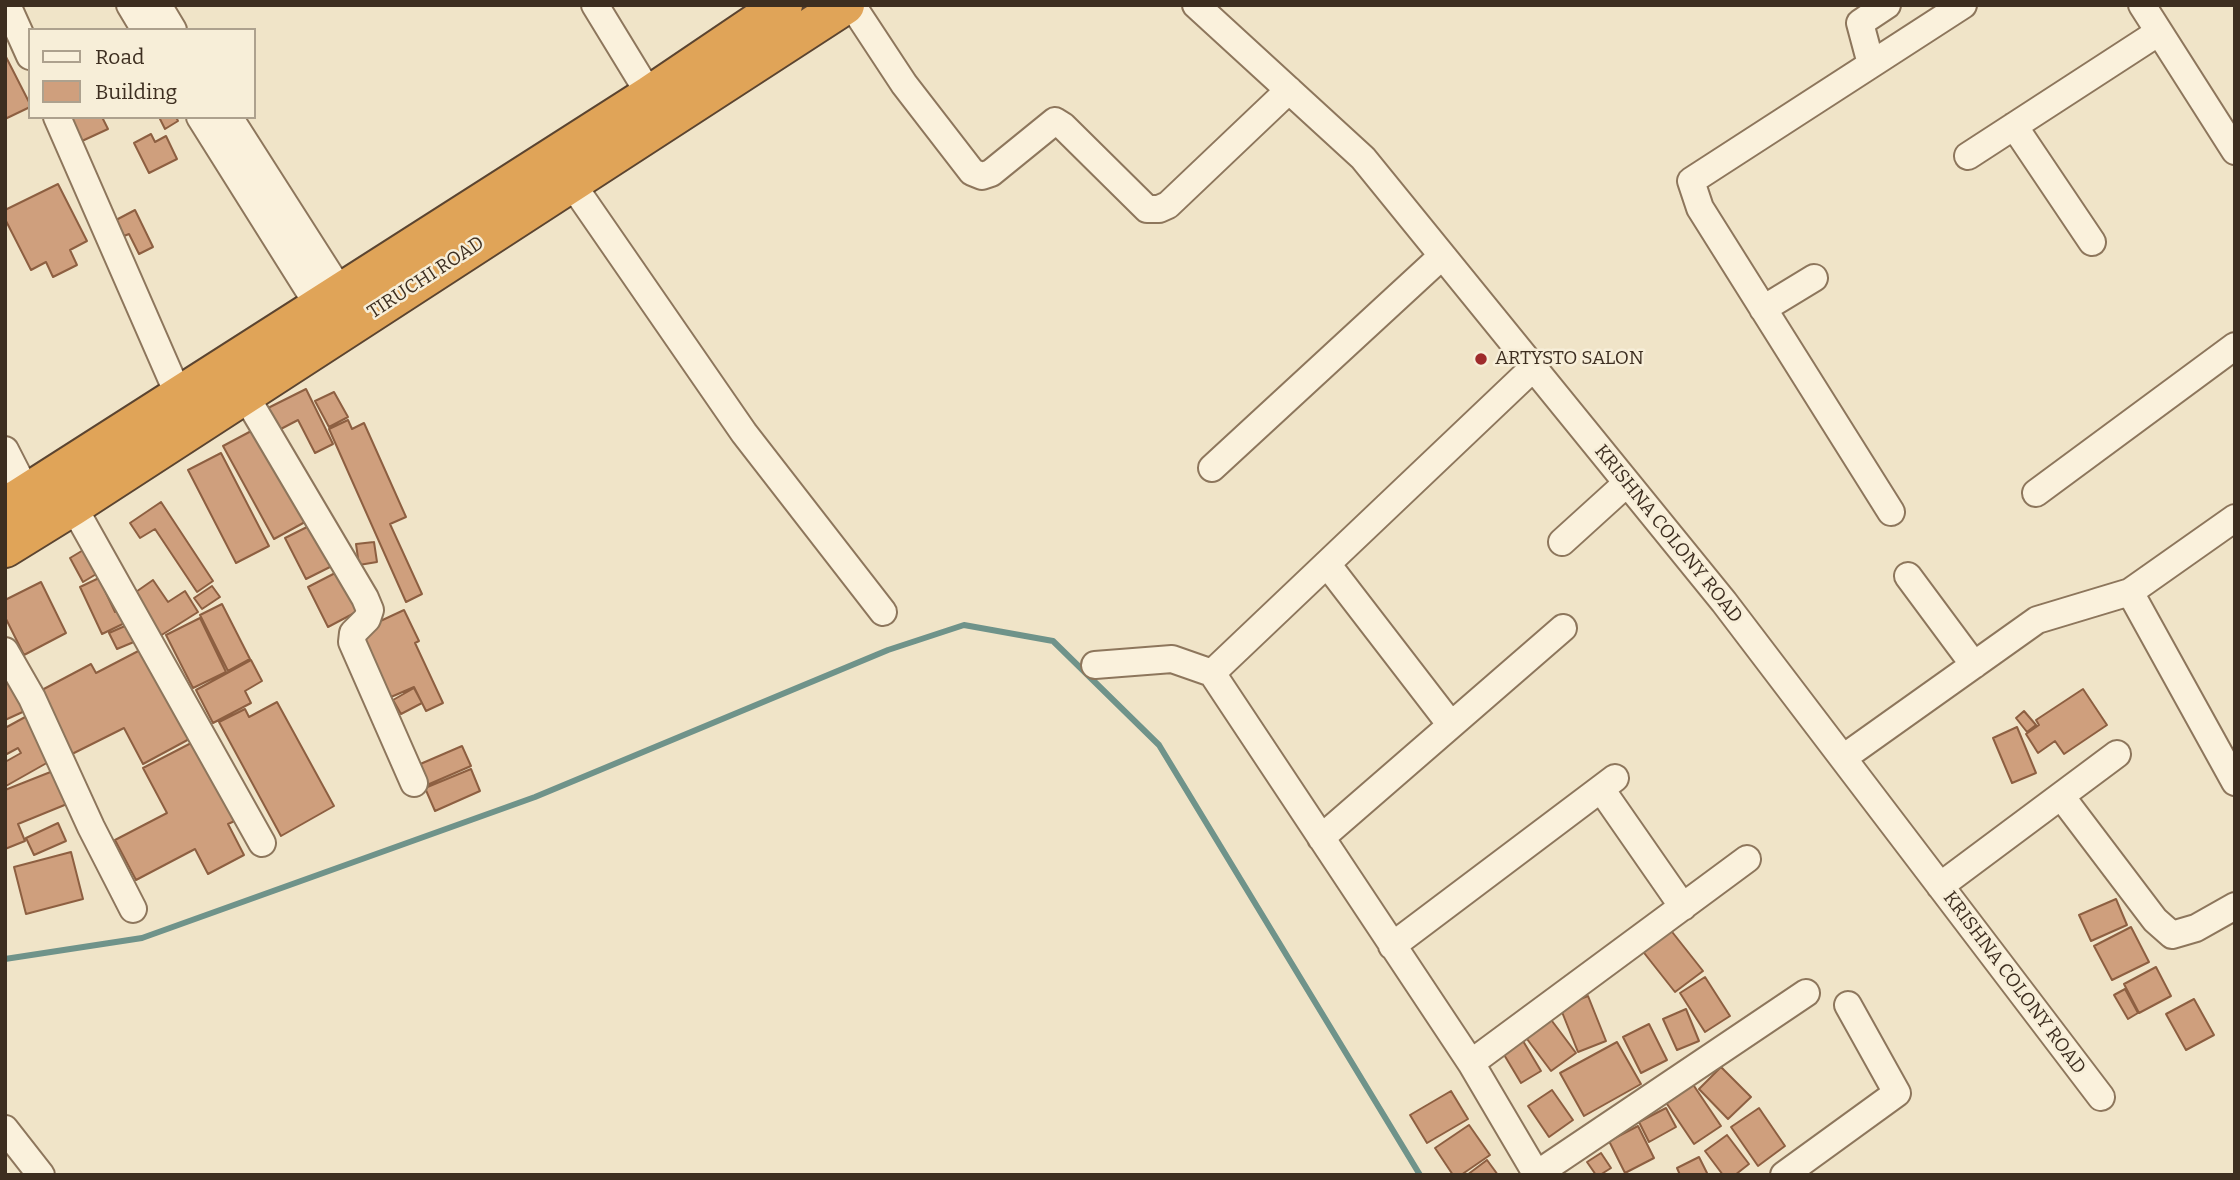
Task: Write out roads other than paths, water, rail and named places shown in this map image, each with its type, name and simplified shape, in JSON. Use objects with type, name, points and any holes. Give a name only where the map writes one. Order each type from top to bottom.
[{"type":"highway","name":"TIRUCHI ROAD","points":[[5,548],[74,506],[845,5]]},
{"type":"highway","points":[[16,500],[650,95],[762,11]]},
{"type":"street","points":[[8,5],[28,51]]},
{"type":"street","points":[[130,5],[144,28]]},
{"type":"street","points":[[158,5],[172,28]]},
{"type":"street","points":[[595,5],[650,95]]},
{"type":"street","points":[[852,5],[905,84],[972,172],[982,176],[991,173],[1055,121],[1147,209],[1159,209],[1168,205],[1289,90]]},
{"type":"street","name":"KRISHNA COLONY ROAD","points":[[1196,5],[1363,158],[1724,602],[2101,1097]]},
{"type":"street","points":[[1871,64],[1860,23],[1887,5]]},
{"type":"street","points":[[1891,512],[1700,208],[1691,181],[1963,5]]},
{"type":"street","points":[[2142,5],[2235,151]]},
{"type":"street","points":[[1968,156],[2159,32]]},
{"type":"street","points":[[58,119],[179,396]]},
{"type":"street","points":[[201,119],[331,301]]},
{"type":"street","points":[[230,119],[331,301]]},
{"type":"street","points":[[2014,126],[2092,242]]},
{"type":"street","points":[[572,184],[744,433],[883,612]]},
{"type":"street","points":[[1212,468],[1442,256]]},
{"type":"street","points":[[1763,309],[1814,278]]},
{"type":"street","points":[[2036,493],[2235,346]]},
{"type":"street","points":[[1212,673],[1533,368]]},
{"type":"street","points":[[245,395],[370,610],[367,619],[353,633],[352,642],[414,783]]},
{"type":"street","points":[[5,450],[16,500]]},
{"type":"street","points":[[1562,542],[1627,482]]},
{"type":"street","points":[[74,506],[262,843]]},
{"type":"street","points":[[1843,758],[2037,620],[2130,592],[2235,518]]},
{"type":"street","points":[[1327,564],[1451,725]]},
{"type":"street","points":[[1908,576],[1974,665]]},
{"type":"street","points":[[2130,592],[2235,782]]},
{"type":"street","points":[[1321,838],[1563,628]]},
{"type":"street","points":[[5,651],[32,698],[91,827],[134,909]]},
{"type":"street","points":[[1095,666],[1172,659],[1212,673],[1471,1063],[1537,1174],[1806,993]]},
{"type":"street","points":[[1940,886],[2118,754]]},
{"type":"street","points":[[1392,946],[1608,784],[1683,907]]},
{"type":"street","points":[[2061,796],[2155,920],[2172,935],[2196,928],[2235,906]]},
{"type":"street","points":[[1471,1063],[1747,859]]},
{"type":"street","points":[[1784,1175],[1897,1093],[1848,1005]]},
{"type":"street","points":[[5,1129],[41,1175]]},
{"type":"waterway","points":[[5,959],[142,938],[535,797],[888,650],[964,625],[1053,641],[1159,745],[1420,1175]]},
{"type":"place","name":"ARTYSTO SALON","points":[[1481,359]]}]
